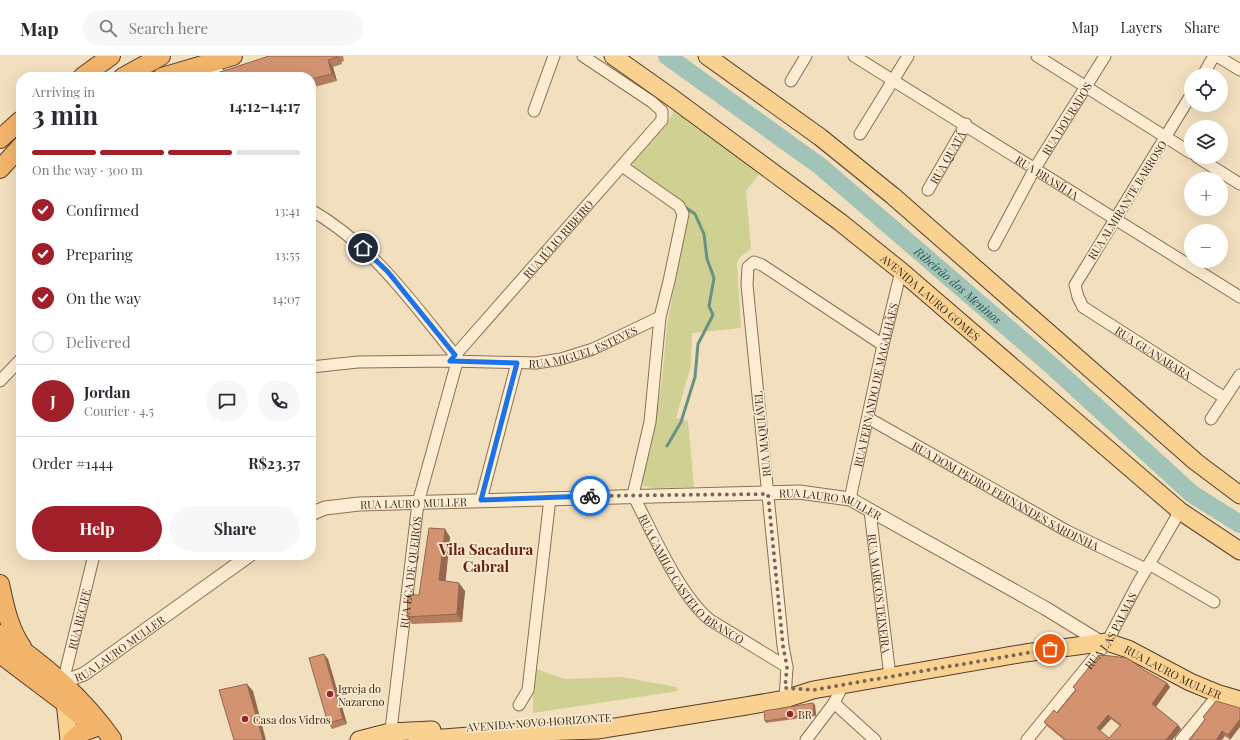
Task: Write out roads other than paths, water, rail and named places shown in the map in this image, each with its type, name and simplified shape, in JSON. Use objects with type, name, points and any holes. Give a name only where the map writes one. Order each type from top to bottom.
[{"type":"highway","points":[[89,72],[109,58]]},
{"type":"highway","points":[[133,72],[156,59]]},
{"type":"highway","points":[[187,72],[233,63]]},
{"type":"highway","points":[[0,139],[16,125]]},
{"type":"highway","points":[[0,169],[16,151]]},
{"type":"highway","points":[[0,584],[8,619],[15,636],[25,651]]},
{"type":"highway","points":[[0,634],[25,651],[63,682],[91,712],[112,740]]},
{"type":"highway","points":[[1,655],[65,703],[94,728],[112,740]]},
{"type":"highway","points":[[72,740],[80,733],[94,728]]},
{"type":"main road","name":"AVENIDA LAURO GOMES","points":[[612,56],[672,97],[834,217],[901,271],[1180,511],[1240,550]]},
{"type":"main road","points":[[707,56],[853,163],[1190,457],[1240,495]]},
{"type":"main road","points":[[726,56],[859,154],[1202,453],[1240,482]]},
{"type":"main road","name":"AVENIDA NOVO HORIZONTE","points":[[359,740],[518,723],[596,719],[704,703],[813,690],[1025,652],[1104,643]]},
{"type":"main road","name":"RUA LAURO MULLER","points":[[1104,643],[1128,649],[1190,682],[1219,694],[1240,700]]},
{"type":"main road","points":[[63,682],[69,740]]},
{"type":"main road","name":"AVENIDA NOVO HORIZONTE","points":[[417,740],[580,735],[785,693]]},
{"type":"street","points":[[534,111],[554,56]]},
{"type":"street","name":"RUA JÚLIO RIBEIRO","points":[[454,359],[662,120],[663,114],[659,107],[583,56]]},
{"type":"street","points":[[791,81],[806,56]]},
{"type":"street","name":"RUA BRASÍLIA","points":[[854,56],[966,124],[1240,297]]},
{"type":"street","points":[[860,134],[908,56]]},
{"type":"street","points":[[1037,56],[1184,149]]},
{"type":"street","name":"RUA DOURADOS","points":[[994,246],[1035,168],[1105,56]]},
{"type":"street","points":[[1207,68],[1214,56]]},
{"type":"street","points":[[1217,56],[1240,70]]},
{"type":"street","points":[[214,72],[233,63]]},
{"type":"street","name":"RUA ALMIRANTE BARROSO","points":[[1083,307],[1078,297],[1075,285],[1184,107]]},
{"type":"street","name":"RUA QUATÁ","points":[[928,190],[966,124]]},
{"type":"street","points":[[1208,164],[1240,184]]},
{"type":"street","points":[[622,166],[681,208],[683,214],[660,317],[650,422],[633,495]]},
{"type":"street","points":[[316,213],[334,225],[372,256],[388,272],[454,359]]},
{"type":"street","name":"RUA MAQUIÁVEL","points":[[785,693],[787,667],[783,646],[746,273],[750,265],[757,263],[772,271],[883,345]]},
{"type":"street","name":"RUA FERNANDO DE MAGALHÃES","points":[[850,499],[883,345],[901,271]]},
{"type":"street","name":"RUA GUANABARA","points":[[1083,307],[1225,398]]},
{"type":"street","name":"RUA MIGUEL ESTEVES","points":[[316,366],[358,362],[454,359],[517,363],[561,359],[594,349],[660,317]]},
{"type":"street","name":"RUA EÇA DE QUEIRÓS","points":[[390,736],[418,503],[454,359]]},
{"type":"street","points":[[481,500],[517,363]]},
{"type":"street","points":[[0,381],[16,364]]},
{"type":"street","points":[[1211,419],[1240,375]]},
{"type":"street","name":"RUA DOM PEDRO FERNANDES SARDINHA","points":[[868,418],[1068,531],[1148,566],[1214,602]]},
{"type":"street","name":"RUA LAURO MULLER","points":[[316,512],[324,508],[341,505],[633,495],[768,494],[799,492],[850,499],[1045,608],[1104,643]]},
{"type":"street","name":"RUA CAMILO CASTELO BRANCO","points":[[633,495],[680,584],[700,612],[710,620],[787,667]]},
{"type":"street","points":[[519,705],[528,690],[550,498]]},
{"type":"street","name":"RUA MARCOS TEIXEIRA","points":[[870,511],[890,676]]},
{"type":"street","name":"RUA LAS PALMAS","points":[[1027,740],[1104,643],[1180,511]]},
{"type":"street","name":"RUA RECIFE","points":[[63,682],[93,560]]},
{"type":"street","name":"RUA LAURO MULLER","points":[[63,682],[84,674],[243,560]]},
{"type":"street","points":[[806,740],[834,703],[843,685]]},
{"type":"street","points":[[1181,740],[1219,694]]},
{"type":"street","points":[[834,703],[875,740]]},
{"type":"waterway","name":"Ribeirão dos Meninos","points":[[667,56],[820,166],[1052,366],[1192,494],[1240,524]]},
{"type":"waterway","points":[[667,446],[681,422],[695,377],[698,344],[713,315],[709,306],[714,278],[707,259],[704,234],[695,214],[685,207]]},
{"type":"place","name":"Igreja do Nazareno","points":[[330,694]]},
{"type":"place","name":"BR","points":[[790,714]]},
{"type":"place","name":"Casa dos Vidros","points":[[245,719]]},
{"type":"district","name":"Vila Sacadura Cabral","points":[[486,558]]}]
